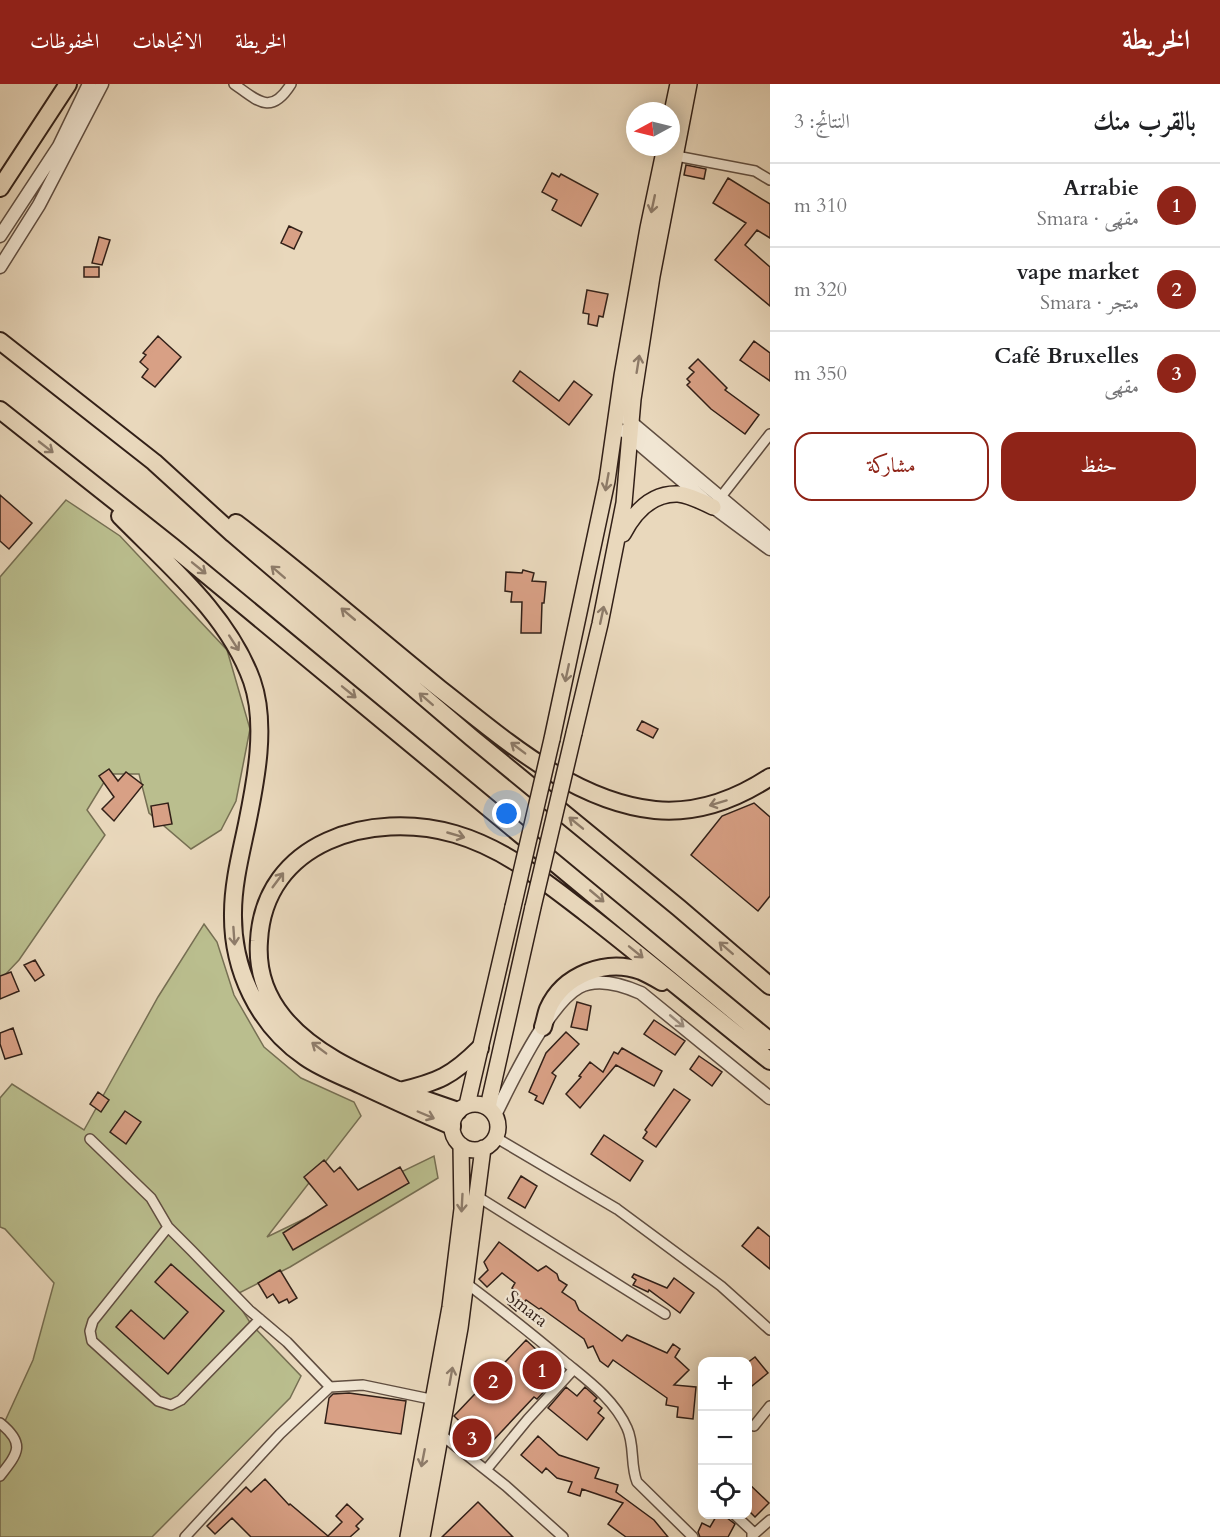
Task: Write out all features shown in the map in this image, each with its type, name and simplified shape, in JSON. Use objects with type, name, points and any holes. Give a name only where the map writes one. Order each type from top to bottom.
[{"type":"highway","points":[[0,188],[68,84]]},
{"type":"highway","points":[[0,341],[267,547],[478,718],[529,756],[565,779],[596,794],[623,803],[671,811],[699,808],[720,802],[742,794],[770,777]]},
{"type":"highway","points":[[0,410],[182,554],[770,1041]]},
{"type":"highway","points":[[66,462],[187,584],[220,621],[240,652],[252,682],[258,710],[258,757],[235,885],[233,914],[235,949],[243,978],[266,1022],[305,1058],[333,1072],[459,1114]]},
{"type":"highway","points":[[154,462],[233,534],[472,738],[770,986]]},
{"type":"highway","points":[[459,1114],[400,1091],[331,1057],[283,1017],[271,1000],[264,984],[258,953],[261,917],[269,894],[281,876],[302,856],[328,841],[361,830],[414,826],[476,841],[511,858],[692,996],[770,1061]]},
{"type":"highway","points":[[543,1027],[549,1008],[561,991],[577,976],[600,968],[622,967],[639,971],[692,996]]},
{"type":"highway","points":[[400,1091],[438,1081],[463,1065],[480,1048]]},
{"type":"main road","points":[[674,102],[678,84]]},
{"type":"main road","points":[[680,113],[689,84]]},
{"type":"main road","points":[[491,1111],[533,907],[616,547],[624,503],[624,423],[644,251],[667,156]]},
{"type":"main road","points":[[440,1402],[463,1187],[461,1145],[453,1133],[480,1048],[552,739],[601,512],[624,423]]},
{"type":"main road","points":[[616,547],[633,515],[655,500],[678,494],[717,503]]},
{"type":"main road","points":[[459,1114],[478,1104],[491,1111],[498,1122],[495,1137],[490,1144],[475,1150],[461,1145]]},
{"type":"main road","points":[[408,1537],[434,1432],[466,1283],[475,1196],[483,1148]]},
{"type":"main road","points":[[422,1537],[434,1432]]},
{"type":"street","points":[[0,236],[59,146],[89,84]]},
{"type":"street","points":[[0,267],[39,205],[102,84]]},
{"type":"street","points":[[234,84],[261,102],[268,103],[276,102],[284,96],[291,84]]},
{"type":"street","points":[[680,155],[755,171],[770,180]]},
{"type":"street","points":[[624,423],[770,549]]},
{"type":"street","points":[[717,503],[770,434]]},
{"type":"street","points":[[717,503],[770,539]]},
{"type":"street","points":[[491,1111],[543,1027],[562,1003],[579,987],[600,983],[618,984],[641,993],[770,1098]]},
{"type":"street","points":[[495,1137],[617,1209],[721,1286],[770,1330]]},
{"type":"street","points":[[90,1139],[154,1201],[168,1227],[330,1387]]},
{"type":"street","points":[[475,1196],[665,1314]]},
{"type":"street","points":[[168,1227],[93,1320],[90,1331],[92,1341],[158,1401],[171,1405],[181,1400],[260,1318]]},
{"type":"street","name":"Smara","points":[[466,1283],[592,1383],[619,1412],[630,1437],[634,1475],[637,1482],[693,1537]]},
{"type":"street","points":[[486,1470],[528,1419],[574,1369]]},
{"type":"street","points":[[185,1537],[280,1434],[330,1387],[363,1385],[440,1402]]},
{"type":"street","points":[[754,1426],[770,1406]]},
{"type":"street","points":[[0,1423],[13,1433],[16,1445],[13,1460],[0,1476]]},
{"type":"street","points":[[434,1432],[486,1470],[563,1537]]},
{"type":"street","points":[[739,1519],[749,1527],[752,1536],[770,1520]]},
{"type":"green space","points":[[66,500],[120,536],[227,650],[250,729],[236,801],[221,830],[191,849],[149,813],[139,774],[109,774],[87,810],[105,835],[19,960],[0,980],[0,577]]},
{"type":"green space","points":[[204,924],[217,942],[234,995],[264,1047],[301,1078],[354,1102],[361,1116],[267,1237],[434,1156],[438,1178],[290,1267],[233,1296],[251,1324],[301,1376],[290,1398],[152,1537],[0,1537],[0,1432],[33,1360],[54,1283],[5,1229],[0,1227],[0,1098],[12,1084],[84,1130],[158,997]]},
{"type":"building","points":[[686,165],[706,169],[704,179],[684,175]]},
{"type":"building","points":[[552,173],[559,177],[561,174],[598,194],[581,226],[552,210],[557,200],[542,192]]},
{"type":"building","points":[[728,178],[770,204],[770,238],[757,230],[745,245],[770,267],[770,306],[715,260],[746,223],[713,203]]},
{"type":"building","points":[[289,226],[302,232],[294,249],[281,243]]},
{"type":"building","points":[[99,237],[110,240],[102,265],[92,263]]},
{"type":"building","points":[[84,267],[99,267],[99,277],[84,277]]},
{"type":"building","points":[[587,290],[608,294],[603,317],[599,316],[597,326],[588,324],[589,314],[583,313]]},
{"type":"building","points":[[158,336],[181,357],[155,387],[142,377],[148,369],[140,362],[146,355],[143,353]]},
{"type":"building","points":[[754,341],[770,353],[770,381],[740,360]]},
{"type":"building","points":[[698,359],[727,388],[725,390],[759,415],[745,434],[711,409],[687,385],[690,382],[687,379],[694,372],[689,368]]},
{"type":"building","points":[[520,371],[559,401],[574,381],[592,395],[569,425],[513,381]]},
{"type":"building","points":[[0,495],[32,523],[9,549],[0,541]]},
{"type":"building","points":[[523,570],[534,573],[532,581],[546,582],[544,603],[542,603],[541,633],[521,633],[522,602],[511,602],[512,592],[505,591],[506,572],[522,573]]},
{"type":"building","points":[[642,721],[658,729],[653,738],[637,730]]},
{"type":"building","points":[[109,769],[118,781],[126,772],[143,785],[114,821],[102,809],[114,797],[99,776]]},
{"type":"building","points":[[168,803],[172,824],[154,827],[151,806]]},
{"type":"building","points":[[754,803],[770,817],[770,896],[758,911],[691,855],[722,816]]},
{"type":"building","points":[[35,960],[44,975],[35,981],[24,965]]},
{"type":"building","points":[[11,972],[19,991],[0,999],[0,976]]},
{"type":"building","points":[[577,1002],[591,1006],[587,1030],[571,1027]]},
{"type":"building","points":[[654,1020],[685,1041],[675,1055],[644,1034]]},
{"type":"building","points":[[13,1028],[22,1054],[5,1059],[0,1044],[0,1033]]},
{"type":"building","points":[[566,1032],[579,1044],[552,1073],[556,1076],[543,1104],[535,1100],[537,1096],[529,1092],[546,1053]]},
{"type":"building","points":[[622,1048],[662,1071],[654,1086],[616,1065],[580,1108],[566,1094],[590,1062],[603,1072],[614,1052],[618,1054]]},
{"type":"building","points":[[699,1056],[722,1072],[712,1086],[690,1069]]},
{"type":"building","points":[[674,1089],[690,1100],[656,1147],[643,1138],[647,1132],[645,1130]]},
{"type":"building","points":[[98,1092],[109,1100],[101,1112],[90,1104]]},
{"type":"building","points":[[125,1111],[141,1122],[126,1144],[110,1132]]},
{"type":"building","points":[[604,1135],[643,1161],[630,1181],[591,1154]]},
{"type":"building","points":[[324,1160],[334,1172],[340,1167],[358,1190],[400,1167],[409,1183],[293,1250],[283,1233],[327,1205],[304,1177]]},
{"type":"building","points":[[521,1176],[537,1186],[525,1208],[508,1198]]},
{"type":"building","points":[[758,1227],[770,1237],[770,1269],[742,1246]]},
{"type":"building","points":[[499,1242],[538,1271],[546,1266],[557,1274],[559,1280],[567,1285],[562,1292],[575,1301],[579,1310],[622,1341],[627,1335],[667,1353],[673,1344],[680,1349],[675,1357],[689,1370],[674,1385],[696,1387],[693,1419],[677,1417],[678,1407],[666,1405],[667,1398],[613,1360],[608,1367],[600,1361],[593,1346],[588,1348],[584,1339],[541,1308],[539,1309],[526,1300],[516,1311],[508,1304],[518,1293],[512,1288],[515,1283],[502,1273],[487,1287],[479,1279],[488,1270],[484,1262]]},
{"type":"building","points":[[171,1264],[224,1311],[168,1374],[116,1327],[131,1310],[164,1339],[188,1312],[155,1282]]},
{"type":"building","points":[[280,1270],[297,1298],[289,1303],[287,1299],[279,1303],[273,1294],[267,1298],[258,1283]]},
{"type":"building","points":[[634,1274],[667,1288],[674,1278],[694,1293],[680,1313],[649,1290],[648,1292],[633,1285],[636,1280],[632,1277]]},
{"type":"building","points":[[526,1340],[559,1371],[554,1377],[556,1379],[537,1399],[534,1397],[487,1447],[454,1416]]},
{"type":"building","points":[[755,1357],[768,1373],[752,1386],[752,1359]]},
{"type":"building","points":[[566,1387],[577,1396],[585,1387],[597,1398],[594,1401],[602,1408],[598,1413],[604,1418],[587,1440],[548,1408]]},
{"type":"building","points":[[349,1393],[406,1401],[401,1434],[325,1423],[329,1398],[333,1394]]},
{"type":"building","points":[[538,1436],[559,1455],[599,1468],[595,1478],[618,1485],[616,1492],[654,1520],[668,1537],[626,1537],[608,1524],[623,1503],[582,1489],[580,1496],[568,1492],[572,1482],[557,1478],[546,1468],[542,1473],[521,1455]]},
{"type":"building","points":[[265,1479],[289,1505],[328,1536],[342,1522],[336,1516],[347,1504],[363,1519],[356,1526],[359,1529],[350,1537],[251,1537],[232,1518],[215,1534],[207,1526],[246,1487],[251,1492]]},
{"type":"building","points":[[752,1487],[769,1503],[755,1517],[752,1514]]},
{"type":"building","points":[[478,1502],[513,1537],[442,1537]]},
{"type":"building","points":[[715,1519],[728,1519],[735,1524],[728,1537],[700,1537],[698,1532],[702,1523],[710,1527]]},
{"type":"place","name":"Arrabie","points":[[542,1370]]},
{"type":"place","name":"vape market","points":[[493,1381]]},
{"type":"place","name":"Café Bruxelles","points":[[472,1438]]}]
